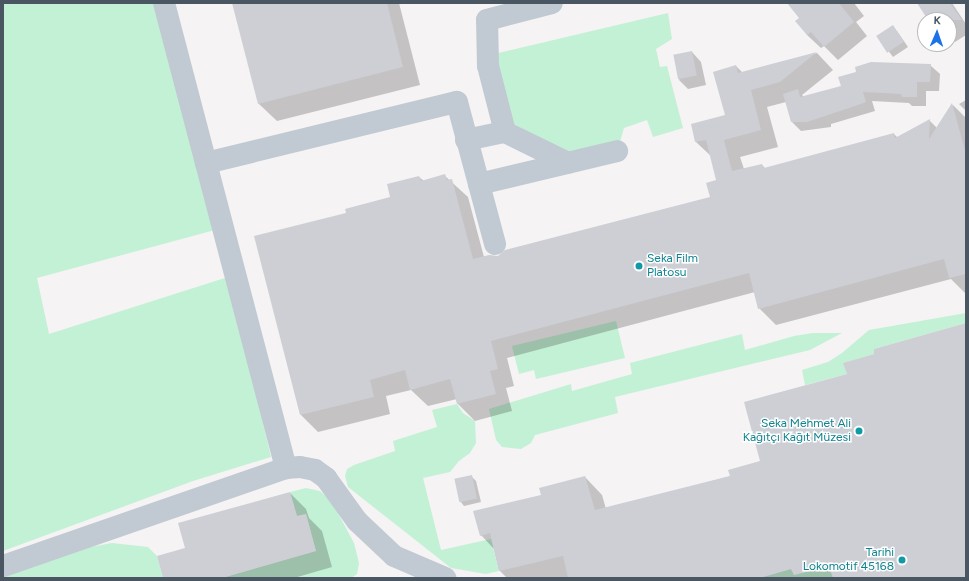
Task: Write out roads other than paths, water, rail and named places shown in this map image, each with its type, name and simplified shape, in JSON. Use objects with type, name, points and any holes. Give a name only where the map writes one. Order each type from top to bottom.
[{"type":"lane","points":[[164,3],[286,468]]},
{"type":"lane","points":[[505,132],[488,66],[487,20],[552,3]]},
{"type":"lane","points":[[206,163],[456,102],[495,244]]},
{"type":"lane","points":[[466,140],[505,132],[568,163]]},
{"type":"lane","points":[[479,184],[618,151]]},
{"type":"lane","points":[[3,566],[286,468],[315,470],[326,478],[357,521],[378,544],[394,556],[445,578]]},
{"type":"place","name":"Seka Film Platosu","points":[[639,266]]},
{"type":"place","name":"Seka Mehmet Ali Kağıtçı Kağıt Müzesi","points":[[859,431]]},
{"type":"place","name":"Tarihi Lokomotif 45168","points":[[902,560]]}]
